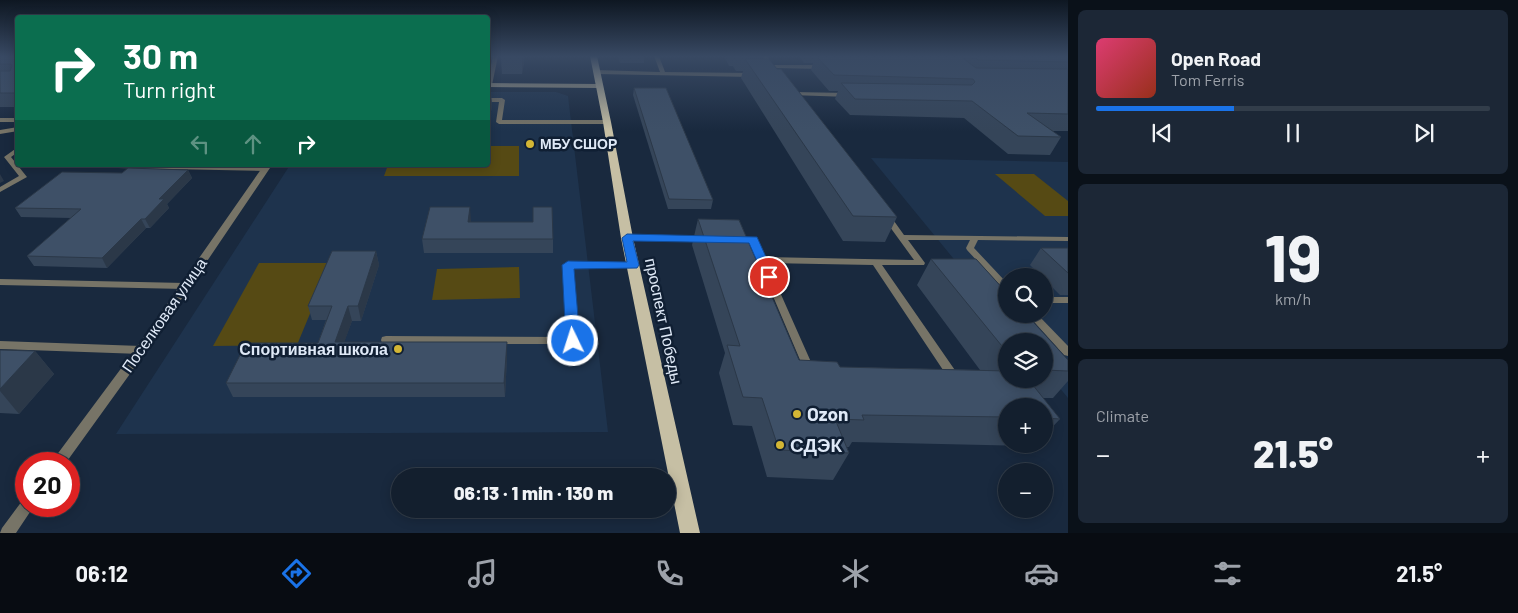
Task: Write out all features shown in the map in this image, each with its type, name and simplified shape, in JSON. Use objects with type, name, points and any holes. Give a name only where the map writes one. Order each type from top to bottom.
[{"type":"main road","name":"проспект Победы","points":[[599,81],[627,238],[690,533]]},
{"type":"main road","points":[[490,85],[600,86]]},
{"type":"street","name":"Поселковая улица","points":[[66,452],[141,350],[267,167]]},
{"type":"street","points":[[8,533],[19,517]]},
{"type":"lane","points":[[799,102],[791,91],[860,96]]},
{"type":"lane","points":[[490,100],[502,100],[499,122],[607,122]]},
{"type":"lane","points":[[0,120],[15,120]]},
{"type":"lane","points":[[0,132],[15,130]]},
{"type":"lane","points":[[0,190],[23,178],[3,159],[15,152]]},
{"type":"lane","points":[[762,260],[921,262],[878,205]]},
{"type":"lane","points":[[902,237],[1068,239]]},
{"type":"lane","points":[[627,238],[753,240],[813,379]]},
{"type":"lane","points":[[975,238],[970,248],[998,278]]},
{"type":"lane","points":[[876,262],[957,382],[948,381]]},
{"type":"lane","points":[[386,340],[573,341],[568,265],[633,265]]},
{"type":"lane","points":[[0,282],[185,286]]},
{"type":"lane","points":[[1053,300],[1068,300]]},
{"type":"lane","points":[[1041,323],[1066,348]]},
{"type":"lane","points":[[0,345],[141,350]]},
{"type":"shaded area","name":"Спортивная школа","points":[[490,92],[556,92],[568,96],[608,432],[116,434],[289,167],[490,167]]},
{"type":"shaded area","points":[[490,146],[519,146],[519,176],[384,176],[387,167],[490,167]]},
{"type":"shaded area","points":[[871,158],[1068,162],[1068,398],[1053,380],[1053,333],[1014,333],[1006,323],[1053,323],[1053,268],[998,268],[998,313]]},
{"type":"shaded area","points":[[995,174],[1034,174],[1068,201],[1068,216],[1045,216]]},
{"type":"shaded area","points":[[259,263],[331,263],[297,345],[213,346]]},
{"type":"shaded area","points":[[519,267],[520,298],[432,300],[437,269]]},
{"type":"building","points":[[0,81],[15,81],[15,93],[0,93]]},
{"type":"building","points":[[760,81],[790,81],[897,217],[853,216]]},
{"type":"building","points":[[1068,81],[1068,114],[1027,113],[1061,137],[1018,136],[972,101],[855,99],[841,83],[972,85],[975,82]]},
{"type":"building","points":[[634,88],[666,88],[713,200],[669,199]]},
{"type":"building","points":[[128,168],[188,170],[159,199],[164,199],[145,219],[141,219],[102,258],[27,256],[81,209],[15,208],[62,172],[122,173]]},
{"type":"building","points":[[430,207],[470,207],[468,222],[533,222],[533,207],[552,207],[553,239],[422,239]]},
{"type":"building","points":[[698,219],[739,220],[799,360],[837,362],[840,367],[998,371],[998,388],[1035,388],[1043,398],[998,398],[998,417],[862,415],[864,420],[835,419],[849,453],[779,450],[762,398],[743,397],[727,345],[740,346]]},
{"type":"building","points":[[1041,248],[1068,248],[1068,273]]},
{"type":"building","points":[[332,251],[376,251],[358,306],[348,306],[335,342],[507,342],[504,383],[226,383],[246,343],[318,343],[332,306],[308,306]]},
{"type":"building","points":[[931,259],[976,259],[998,283],[998,323],[1034,323],[1043,333],[998,333],[998,341]]},
{"type":"building","points":[[1053,344],[1068,360],[1068,371],[1053,370]]},
{"type":"building","points":[[0,350],[35,351],[0,389]]},
{"type":"building","points":[[1053,410],[1060,419],[1053,419]]},
{"type":"place","name":"МБУ СШОР","points":[[530,144]]},
{"type":"place","name":"Спортивная школа","points":[[398,349]]},
{"type":"place","name":"Ozon","points":[[797,414]]},
{"type":"place","name":"СДЭК","points":[[780,445]]},
{"type":"route","points":[[573,341],[568,265],[633,265],[627,238],[753,240],[769,277]]}]
